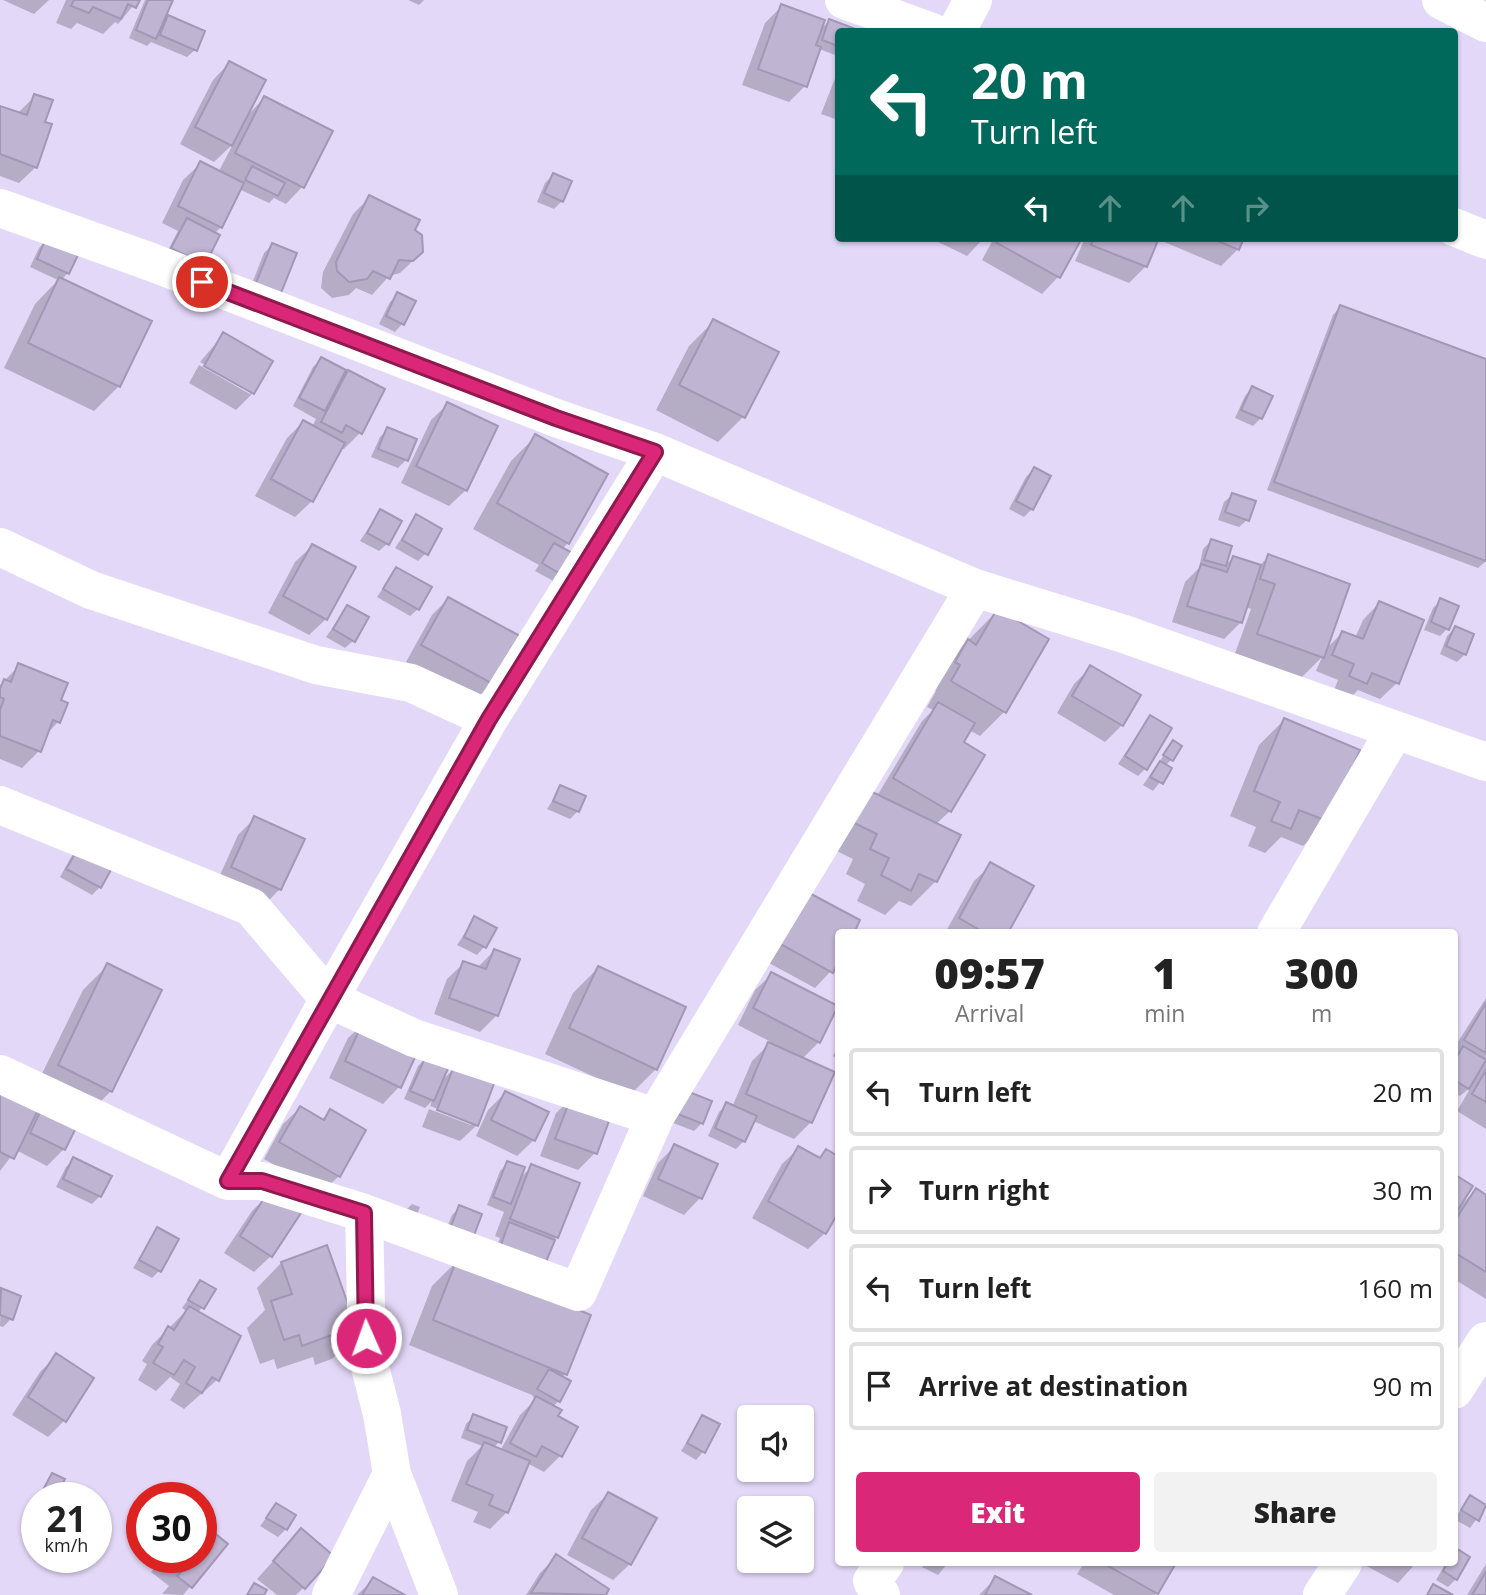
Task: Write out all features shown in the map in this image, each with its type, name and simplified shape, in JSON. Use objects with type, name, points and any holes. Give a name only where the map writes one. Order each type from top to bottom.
[{"type":"street","points":[[845,0],[921,28]]},
{"type":"street","points":[[958,28],[973,0]]},
{"type":"street","points":[[1441,0],[1486,23]]},
{"type":"street","points":[[0,208],[164,267],[556,418],[655,452],[975,588],[1124,634],[1486,762]]},
{"type":"street","points":[[1458,229],[1486,240]]},
{"type":"street","points":[[228,1181],[489,719],[655,452]]},
{"type":"street","points":[[0,547],[91,590],[316,665],[411,683],[489,719]]},
{"type":"street","points":[[0,1074],[228,1181],[262,1181],[364,1213],[578,1292],[655,1117],[975,588]]},
{"type":"street","points":[[1278,929],[1395,730]]},
{"type":"street","points":[[0,805],[251,907],[329,999],[414,1038],[655,1117]]},
{"type":"street","points":[[364,1213],[367,1355],[393,1474],[439,1595]]},
{"type":"street","points":[[1458,1384],[1486,1341]]},
{"type":"street","points":[[331,1595],[393,1474]]},
{"type":"street","points":[[881,1595],[872,1581],[884,1566]]},
{"type":"street","points":[[1322,1595],[1341,1566]]},
{"type":"building","points":[[74,0],[140,0],[136,8],[128,4],[121,19],[93,7],[89,13],[71,6]]},
{"type":"building","points":[[148,0],[173,0],[156,39],[136,30]]},
{"type":"building","points":[[781,4],[825,20],[816,45],[821,47],[807,87],[758,69]]},
{"type":"building","points":[[168,15],[205,31],[197,51],[160,35]]},
{"type":"building","points":[[829,19],[853,28],[835,28],[835,45],[822,40]]},
{"type":"building","points":[[229,61],[266,80],[232,146],[195,127]]},
{"type":"building","points":[[34,94],[53,100],[45,122],[52,124],[37,168],[0,154],[0,106],[27,115]]},
{"type":"building","points":[[264,96],[333,131],[304,188],[235,153]]},
{"type":"building","points":[[200,161],[244,183],[222,228],[178,206]]},
{"type":"building","points":[[252,166],[285,183],[278,196],[245,180]]},
{"type":"building","points":[[553,173],[572,181],[563,202],[544,193]]},
{"type":"building","points":[[369,195],[420,220],[415,230],[422,235],[423,252],[413,261],[399,260],[390,279],[373,271],[367,279],[349,282],[337,271],[336,262]]},
{"type":"building","points":[[187,218],[220,235],[205,265],[171,248]]},
{"type":"building","points":[[46,238],[79,253],[69,274],[37,259]]},
{"type":"building","points":[[998,242],[1080,242],[1060,278]]},
{"type":"building","points":[[1092,242],[1157,242],[1147,267],[1091,245]]},
{"type":"building","points":[[1220,242],[1242,242],[1239,250]]},
{"type":"building","points":[[272,243],[297,253],[281,293],[256,283]]},
{"type":"building","points":[[59,277],[152,321],[120,387],[28,343]]},
{"type":"building","points":[[397,292],[416,301],[404,325],[386,316]]},
{"type":"building","points":[[1340,305],[1486,359],[1486,561],[1274,482]]},
{"type":"building","points":[[713,319],[779,352],[745,418],[679,385]]},
{"type":"building","points":[[223,332],[273,361],[254,394],[204,366]]},
{"type":"building","points":[[321,357],[346,370],[325,411],[299,398]]},
{"type":"building","points":[[348,370],[385,389],[362,434],[346,425],[342,433],[321,422]]},
{"type":"building","points":[[1252,386],[1273,396],[1262,419],[1241,410]]},
{"type":"building","points":[[447,402],[498,426],[467,491],[416,466]]},
{"type":"building","points":[[303,420],[345,443],[313,502],[271,479]]},
{"type":"building","points":[[387,427],[417,439],[408,461],[378,449]]},
{"type":"building","points":[[535,434],[608,474],[569,544],[497,503]]},
{"type":"building","points":[[1034,467],[1051,476],[1033,510],[1016,501]]},
{"type":"building","points":[[1232,493],[1256,501],[1249,521],[1225,512]]},
{"type":"building","points":[[380,509],[402,521],[389,545],[367,533]]},
{"type":"building","points":[[416,514],[442,529],[428,555],[402,540]]},
{"type":"building","points":[[1211,539],[1232,546],[1226,566],[1204,560]]},
{"type":"building","points":[[554,543],[576,555],[564,576],[542,563]]},
{"type":"building","points":[[312,544],[356,567],[327,620],[283,596]]},
{"type":"building","points":[[1268,554],[1350,584],[1324,658],[1257,634],[1275,584],[1260,579]]},
{"type":"building","points":[[1233,556],[1261,565],[1242,623],[1187,606],[1201,564],[1227,572]]},
{"type":"building","points":[[396,567],[432,587],[419,610],[383,589]]},
{"type":"building","points":[[448,597],[520,636],[493,684],[421,645]]},
{"type":"building","points":[[1440,598],[1459,606],[1449,630],[1431,622]]},
{"type":"building","points":[[1379,601],[1424,620],[1399,684],[1372,673],[1367,684],[1349,676],[1354,664],[1332,655],[1342,631],[1363,639]]},
{"type":"building","points":[[347,605],[369,617],[355,642],[333,629]]},
{"type":"building","points":[[997,609],[1049,639],[1006,713],[951,681],[960,665],[955,662],[968,639],[976,645]]},
{"type":"building","points":[[1455,626],[1474,634],[1466,655],[1446,646]]},
{"type":"building","points":[[18,663],[68,683],[61,700],[68,703],[60,723],[53,720],[41,752],[0,736],[0,710],[4,699],[0,697],[0,689],[4,679],[11,682]]},
{"type":"building","points":[[1090,665],[1141,695],[1123,726],[1072,696]]},
{"type":"building","points":[[938,702],[975,723],[964,742],[985,755],[951,812],[893,778]]},
{"type":"building","points":[[1150,715],[1172,728],[1147,770],[1125,756]]},
{"type":"building","points":[[1284,718],[1360,750],[1330,822],[1299,810],[1291,829],[1271,821],[1280,802],[1254,791]]},
{"type":"building","points":[[1173,740],[1182,746],[1173,761],[1163,755]]},
{"type":"building","points":[[1160,761],[1172,768],[1163,784],[1150,777]]},
{"type":"building","points":[[560,785],[586,796],[579,812],[553,801]]},
{"type":"building","points":[[862,787],[961,835],[937,882],[919,874],[911,891],[881,875],[889,858],[870,849],[877,834],[846,819]]},
{"type":"building","points":[[254,816],[305,839],[281,890],[231,867]]},
{"type":"building","points":[[82,842],[116,861],[101,888],[66,869]]},
{"type":"building","points":[[990,862],[1034,886],[1010,929],[978,929],[959,918]]},
{"type":"building","points":[[798,887],[860,920],[856,929],[835,929],[833,973],[770,938]]},
{"type":"building","points":[[474,916],[497,928],[486,948],[464,937]]},
{"type":"building","points":[[494,949],[520,959],[498,1016],[449,998],[463,961],[486,969]]},
{"type":"building","points":[[107,963],[162,990],[112,1092],[58,1065]]},
{"type":"building","points":[[598,966],[686,1007],[657,1070],[569,1028]]},
{"type":"building","points":[[771,972],[835,1004],[835,1012],[820,1043],[753,1008]]},
{"type":"building","points":[[1486,1003],[1486,1053],[1464,1040]]},
{"type":"building","points":[[364,1020],[417,1053],[401,1088],[345,1061]]},
{"type":"building","points":[[768,1042],[835,1072],[812,1123],[746,1094]]},
{"type":"building","points":[[1463,1046],[1486,1060],[1469,1089],[1458,1082],[1458,1055]]},
{"type":"building","points":[[426,1056],[449,1066],[434,1101],[410,1091]]},
{"type":"building","points":[[454,1066],[495,1081],[478,1126],[437,1110]]},
{"type":"building","points":[[1486,1070],[1486,1102],[1472,1094]]},
{"type":"building","points":[[0,1086],[40,1106],[14,1159],[0,1152]]},
{"type":"building","points":[[684,1090],[712,1101],[703,1124],[675,1113]]},
{"type":"building","points":[[505,1091],[549,1112],[535,1141],[491,1120]]},
{"type":"building","points":[[572,1095],[613,1110],[597,1154],[555,1139]]},
{"type":"building","points":[[46,1100],[81,1118],[65,1150],[30,1133]]},
{"type":"building","points":[[726,1102],[757,1116],[745,1142],[715,1128]]},
{"type":"building","points":[[300,1106],[324,1120],[330,1109],[366,1130],[340,1177],[279,1142]]},
{"type":"building","points":[[674,1144],[718,1164],[702,1199],[658,1179]]},
{"type":"building","points":[[798,1146],[820,1158],[826,1149],[835,1154],[835,1218],[826,1234],[768,1201]]},
{"type":"building","points":[[73,1157],[112,1176],[101,1197],[63,1179]]},
{"type":"building","points":[[507,1161],[525,1167],[511,1204],[493,1197]]},
{"type":"building","points":[[531,1164],[580,1183],[558,1238],[510,1219]]},
{"type":"building","points":[[1458,1177],[1473,1186],[1458,1210]]},
{"type":"building","points":[[1476,1188],[1486,1195],[1486,1272],[1458,1254],[1458,1216]]},
{"type":"building","points":[[268,1192],[301,1213],[272,1257],[240,1236]]},
{"type":"building","points":[[459,1205],[482,1214],[473,1238],[450,1229]]},
{"type":"building","points":[[509,1222],[555,1240],[546,1262],[501,1245]]},
{"type":"building","points":[[157,1227],[179,1239],[161,1272],[139,1260]]},
{"type":"building","points":[[327,1245],[359,1335],[340,1342],[337,1333],[302,1346],[299,1335],[284,1340],[271,1301],[292,1294],[281,1262]]},
{"type":"building","points":[[457,1259],[591,1315],[567,1375],[433,1320]]},
{"type":"building","points":[[200,1280],[216,1289],[204,1309],[188,1300]]},
{"type":"building","points":[[1,1288],[21,1296],[13,1320],[0,1315]]},
{"type":"building","points":[[189,1306],[241,1336],[219,1381],[212,1377],[202,1393],[186,1383],[195,1367],[184,1360],[174,1375],[153,1363],[163,1347],[158,1344],[168,1326],[174,1330]]},
{"type":"building","points":[[56,1353],[94,1378],[66,1422],[28,1397]]},
{"type":"building","points":[[549,1369],[571,1381],[560,1402],[537,1389]]},
{"type":"building","points":[[536,1396],[562,1410],[558,1416],[578,1427],[562,1457],[542,1446],[536,1457],[510,1443]]},
{"type":"building","points":[[473,1414],[507,1427],[501,1443],[467,1430]]},
{"type":"building","points":[[702,1415],[720,1424],[705,1453],[687,1443]]},
{"type":"building","points":[[484,1442],[530,1461],[508,1513],[489,1505],[493,1495],[466,1484]]},
{"type":"building","points":[[52,1473],[65,1479],[63,1482],[47,1482]]},
{"type":"building","points":[[608,1492],[657,1518],[631,1565],[582,1538]]},
{"type":"building","points":[[1470,1495],[1486,1505],[1479,1521],[1461,1510]]},
{"type":"building","points":[[276,1503],[296,1515],[287,1530],[266,1518]]},
{"type":"building","points":[[301,1528],[334,1556],[305,1589],[273,1561]]},
{"type":"building","points":[[217,1535],[228,1544],[217,1557]]},
{"type":"building","points":[[1458,1549],[1470,1557],[1457,1580],[1443,1571],[1446,1566],[1458,1566]]},
{"type":"building","points":[[556,1554],[609,1589],[606,1595],[531,1593]]},
{"type":"building","points":[[1108,1566],[1174,1566],[1158,1594]]},
{"type":"building","points":[[1486,1572],[1486,1595],[1472,1595]]},
{"type":"building","points":[[180,1573],[204,1573],[192,1588],[177,1576]]},
{"type":"building","points":[[995,1576],[1032,1595],[985,1595]]},
{"type":"building","points":[[373,1577],[405,1595],[362,1595]]},
{"type":"building","points":[[254,1583],[267,1590],[264,1595],[247,1595]]},
{"type":"building","points":[[1433,1584],[1453,1595],[1427,1595]]},
{"type":"route","points":[[202,282],[556,418],[655,452],[489,719],[228,1181],[262,1181],[364,1213],[366,1338]]}]
